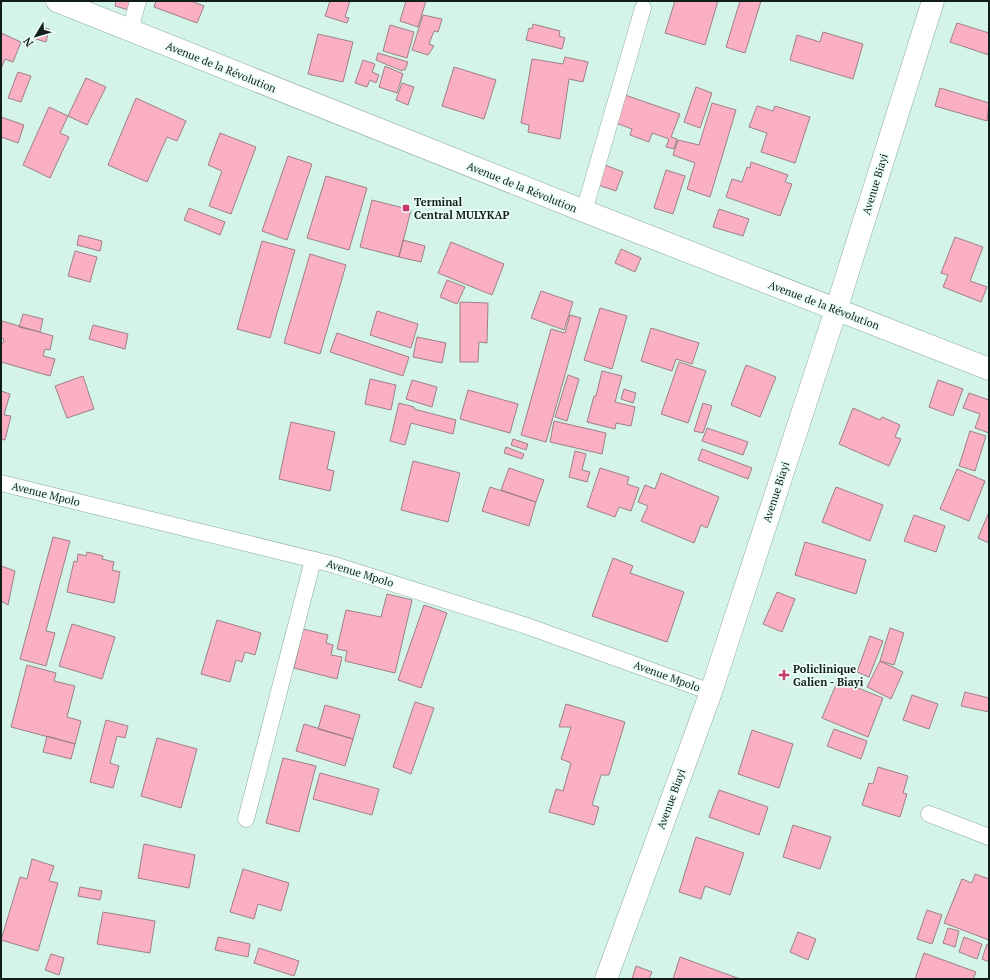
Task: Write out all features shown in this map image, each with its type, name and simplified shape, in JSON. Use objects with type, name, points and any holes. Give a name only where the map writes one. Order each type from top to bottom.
[{"type":"street","name":"Avenue de la Révolution","points":[[57,1],[584,211],[989,369]]},
{"type":"street","points":[[130,30],[138,1]]},
{"type":"street","name":"Avenue Biayi","points":[[606,979],[711,692],[836,310],[932,1]]},
{"type":"street","points":[[584,211],[643,8]]},
{"type":"street","name":"Avenue Mpolo","points":[[1,483],[335,565],[524,625],[711,692]]},
{"type":"street","points":[[246,819],[313,560]]},
{"type":"street","points":[[929,814],[989,837]]},
{"type":"building","points":[[116,1],[132,1],[129,10],[115,6]]},
{"type":"building","points":[[156,1],[191,1],[204,6],[197,23],[154,7]]},
{"type":"building","points":[[330,1],[350,1],[345,17],[349,18],[347,23],[325,16]]},
{"type":"building","points":[[406,1],[426,1],[418,27],[400,21]]},
{"type":"building","points":[[675,1],[718,1],[705,45],[665,33]]},
{"type":"building","points":[[740,1],[761,1],[745,53],[726,47]]},
{"type":"building","points":[[423,15],[442,19],[438,32],[434,31],[429,44],[434,46],[428,55],[412,50]]},
{"type":"building","points":[[957,23],[989,33],[989,55],[950,42]]},
{"type":"building","points":[[533,24],[560,31],[559,36],[565,38],[562,49],[526,40],[529,28],[532,29]]},
{"type":"building","points":[[390,25],[414,32],[407,58],[383,51]]},
{"type":"building","points":[[40,27],[49,29],[46,42],[36,39]]},
{"type":"building","points":[[823,32],[863,44],[853,79],[790,60],[797,35],[820,42]]},
{"type":"building","points":[[1,33],[21,42],[13,62],[5,59],[1,69]]},
{"type":"building","points":[[318,34],[353,42],[343,82],[308,74]]},
{"type":"building","points":[[378,53],[408,62],[405,70],[403,69],[402,71],[376,60]]},
{"type":"building","points":[[565,57],[588,62],[583,82],[569,79],[560,139],[528,132],[529,125],[521,123],[532,59],[563,64]]},
{"type":"building","points":[[363,60],[375,64],[372,72],[379,75],[376,83],[370,80],[367,87],[355,83]]},
{"type":"building","points":[[385,66],[403,74],[397,93],[379,87]]},
{"type":"building","points":[[454,67],[496,80],[484,119],[442,106]]},
{"type":"building","points":[[18,72],[31,76],[21,102],[8,98]]},
{"type":"building","points":[[86,78],[106,87],[87,125],[68,116]]},
{"type":"building","points":[[402,83],[414,87],[408,105],[396,100]]},
{"type":"building","points":[[696,87],[712,93],[700,128],[684,122]]},
{"type":"building","points":[[940,88],[989,103],[987,121],[935,106]]},
{"type":"building","points":[[625,95],[680,114],[671,137],[677,139],[674,149],[666,147],[669,139],[652,133],[649,142],[630,135],[632,129],[616,123]]},
{"type":"building","points":[[136,98],[186,121],[177,141],[167,137],[147,182],[108,165]]},
{"type":"building","points":[[712,103],[736,110],[710,197],[687,189],[695,163],[673,155],[678,140],[699,145]]},
{"type":"building","points":[[757,106],[773,111],[775,106],[810,117],[795,163],[761,152],[767,133],[749,127]]},
{"type":"building","points":[[49,107],[68,116],[60,133],[69,137],[50,178],[23,165]]},
{"type":"building","points":[[1,117],[24,125],[18,143],[1,137]]},
{"type":"building","points":[[220,133],[256,147],[231,214],[209,206],[222,171],[208,165]]},
{"type":"building","points":[[288,156],[312,164],[287,240],[262,231]]},
{"type":"building","points":[[751,162],[788,175],[785,182],[792,184],[780,216],[726,197],[732,179],[742,182],[747,167],[750,168]]},
{"type":"building","points":[[605,165],[623,172],[616,191],[598,185]]},
{"type":"building","points":[[666,170],[685,176],[673,214],[654,208]]},
{"type":"building","points":[[326,176],[367,188],[349,250],[307,238]]},
{"type":"building","points":[[372,200],[411,210],[399,257],[360,247]]},
{"type":"building","points":[[189,208],[225,222],[220,235],[184,220]]},
{"type":"building","points":[[719,209],[749,219],[743,236],[713,227]]},
{"type":"building","points":[[79,235],[102,241],[100,251],[77,245]]},
{"type":"building","points":[[955,237],[983,247],[970,281],[987,287],[981,302],[943,287],[948,275],[941,273]]},
{"type":"building","points":[[403,240],[425,246],[421,262],[399,257]]},
{"type":"building","points":[[262,241],[295,250],[270,338],[237,329]]},
{"type":"building","points":[[451,242],[504,264],[492,295],[438,273]]},
{"type":"building","points":[[621,249],[641,258],[635,272],[615,263]]},
{"type":"building","points":[[75,251],[97,257],[90,282],[68,276]]},
{"type":"building","points":[[310,254],[346,265],[320,354],[284,343]]},
{"type":"building","points":[[447,280],[465,287],[457,304],[440,297]]},
{"type":"building","points":[[541,291],[573,302],[564,330],[531,318]]},
{"type":"building","points":[[460,302],[488,303],[487,343],[479,342],[478,362],[460,362]]},
{"type":"building","points":[[600,308],[627,316],[612,369],[584,360]]},
{"type":"building","points":[[377,311],[418,324],[411,348],[370,335]]},
{"type":"building","points":[[23,314],[43,319],[40,332],[19,327]]},
{"type":"building","points":[[570,315],[581,318],[546,442],[521,435],[551,329],[565,333]]},
{"type":"building","points":[[2,321],[53,336],[50,350],[45,349],[43,356],[55,359],[50,376],[1,362],[1,343],[3,343],[4,339],[1,338]]},
{"type":"building","points":[[93,325],[128,334],[125,349],[89,339]]},
{"type":"building","points":[[651,328],[699,343],[692,364],[676,359],[672,371],[641,361]]},
{"type":"building","points":[[337,333],[409,357],[403,376],[330,352]]},
{"type":"building","points":[[417,337],[446,343],[442,363],[413,357]]},
{"type":"building","points":[[679,362],[706,371],[688,423],[661,414]]},
{"type":"building","points":[[746,365],[776,377],[760,417],[731,405]]},
{"type":"building","points":[[602,371],[622,376],[615,402],[635,407],[631,426],[616,423],[615,429],[587,422],[594,396],[596,396]]},
{"type":"building","points":[[568,375],[579,379],[567,421],[555,417]]},
{"type":"building","points":[[83,376],[94,409],[67,418],[55,386]]},
{"type":"building","points":[[370,379],[396,385],[391,410],[365,404]]},
{"type":"building","points":[[412,380],[437,387],[432,407],[406,399]]},
{"type":"building","points":[[938,380],[963,389],[953,416],[929,407]]},
{"type":"building","points":[[624,389],[636,393],[633,403],[621,399]]},
{"type":"building","points":[[468,390],[518,404],[510,433],[460,419]]},
{"type":"building","points":[[1,391],[10,394],[4,415],[11,416],[5,440],[1,439]]},
{"type":"building","points":[[969,393],[989,400],[989,433],[975,428],[980,414],[963,408]]},
{"type":"building","points":[[399,403],[414,407],[414,409],[456,420],[453,434],[411,423],[405,445],[390,441]]},
{"type":"building","points":[[703,403],[712,406],[703,433],[694,431]]},
{"type":"building","points":[[853,408],[880,420],[882,417],[900,425],[895,437],[901,439],[889,466],[839,444]]},
{"type":"building","points":[[554,421],[606,433],[602,454],[550,442]]},
{"type":"building","points":[[291,422],[335,432],[327,469],[334,471],[330,491],[279,479]]},
{"type":"building","points":[[707,428],[748,442],[743,455],[702,441]]},
{"type":"building","points":[[970,431],[986,436],[975,471],[959,466]]},
{"type":"building","points":[[513,439],[528,444],[526,450],[511,445]]},
{"type":"building","points":[[506,447],[524,454],[522,459],[504,453]]},
{"type":"building","points":[[702,449],[752,468],[748,479],[698,460]]},
{"type":"building","points":[[575,451],[586,454],[582,470],[590,472],[587,482],[569,477]]},
{"type":"building","points":[[413,461],[460,473],[448,522],[401,510]]},
{"type":"building","points":[[509,468],[544,480],[536,502],[501,490]]},
{"type":"building","points":[[600,468],[629,477],[627,484],[639,488],[631,511],[619,507],[615,517],[587,507]]},
{"type":"building","points":[[957,469],[985,481],[969,521],[940,509]]},
{"type":"building","points":[[661,473],[719,497],[707,528],[701,525],[694,543],[641,521],[648,506],[638,502],[645,485],[655,489]]},
{"type":"building","points":[[490,487],[536,502],[529,526],[482,511]]},
{"type":"building","points":[[836,487],[883,505],[870,541],[822,522]]},
{"type":"building","points":[[989,512],[989,543],[978,538]]},
{"type":"building","points":[[914,515],[945,526],[936,552],[904,541]]},
{"type":"building","points":[[53,537],[70,541],[46,631],[55,633],[46,666],[20,659]]},
{"type":"building","points":[[805,542],[866,560],[856,594],[795,575]]},
{"type":"building","points":[[87,552],[103,556],[102,559],[114,562],[112,570],[120,572],[114,603],[67,592],[74,561],[77,562],[78,554],[86,556]]},
{"type":"building","points":[[613,558],[633,566],[630,573],[684,592],[667,642],[592,616]]},
{"type":"building","points":[[1,566],[15,571],[8,605],[1,601]]},
{"type":"building","points":[[777,592],[795,599],[782,632],[763,624]]},
{"type":"building","points":[[387,594],[412,600],[395,673],[345,661],[347,651],[337,649],[346,610],[381,617]]},
{"type":"building","points":[[424,605],[447,613],[421,688],[398,680]]},
{"type":"building","points":[[217,620],[261,633],[255,655],[245,652],[242,662],[236,660],[230,682],[201,674]]},
{"type":"building","points":[[72,624],[115,637],[102,679],[59,666]]},
{"type":"building","points":[[890,628],[904,633],[894,665],[880,661]]},
{"type":"building","points":[[303,629],[328,635],[326,643],[333,645],[331,655],[342,657],[337,679],[294,668]]},
{"type":"building","points":[[870,636],[883,641],[869,677],[857,672]]},
{"type":"building","points":[[880,661],[903,672],[891,699],[867,687]]},
{"type":"building","points":[[27,665],[56,673],[54,681],[75,686],[67,717],[81,721],[75,744],[11,727]]},
{"type":"building","points":[[838,680],[883,698],[868,737],[822,718]]},
{"type":"building","points":[[965,692],[989,698],[989,712],[961,706]]},
{"type":"building","points":[[912,695],[938,704],[929,729],[903,720]]},
{"type":"building","points":[[415,702],[434,708],[411,774],[393,767]]},
{"type":"building","points":[[566,704],[625,722],[609,775],[601,775],[592,805],[599,807],[594,825],[549,812],[556,789],[563,791],[571,763],[561,759],[571,727],[559,727]]},
{"type":"building","points":[[325,705],[360,715],[353,739],[318,729]]},
{"type":"building","points":[[106,720],[128,726],[125,738],[117,736],[110,763],[119,766],[113,788],[90,782]]},
{"type":"building","points":[[304,724],[353,739],[345,766],[296,751]]},
{"type":"building","points":[[834,729],[867,741],[861,759],[827,746]]},
{"type":"building","points":[[752,730],[793,744],[779,788],[738,774]]},
{"type":"building","points":[[47,736],[75,744],[71,759],[43,752]]},
{"type":"building","points":[[157,738],[197,749],[181,808],[141,796]]},
{"type":"building","points":[[283,758],[316,766],[299,832],[266,823]]},
{"type":"building","points":[[878,767],[908,776],[903,793],[907,794],[900,817],[862,805],[869,783],[873,784]]},
{"type":"building","points":[[320,773],[379,789],[372,815],[313,799]]},
{"type":"building","points":[[719,790],[768,807],[759,835],[709,817]]},
{"type":"building","points":[[793,825],[831,837],[820,869],[783,857]]},
{"type":"building","points":[[696,837],[744,853],[730,895],[705,886],[701,899],[679,892]]},
{"type":"building","points":[[144,844],[195,855],[189,888],[138,878]]},
{"type":"building","points":[[32,859],[54,866],[49,881],[58,883],[38,951],[1,940],[20,877],[27,879]]},
{"type":"building","points":[[243,869],[289,883],[281,911],[258,904],[254,919],[230,912]]},
{"type":"building","points":[[975,874],[989,879],[989,940],[944,923],[962,879],[972,883]]},
{"type":"building","points":[[80,887],[102,891],[100,900],[78,896]]},
{"type":"building","points":[[927,910],[942,915],[932,944],[917,939]]},
{"type":"building","points":[[103,912],[155,921],[150,953],[97,944]]},
{"type":"building","points":[[948,928],[959,931],[955,947],[943,943]]},
{"type":"building","points":[[798,932],[816,939],[808,960],[790,952]]},
{"type":"building","points":[[218,937],[250,944],[248,957],[215,950]]},
{"type":"building","points":[[964,937],[982,944],[977,959],[959,952]]},
{"type":"building","points":[[987,944],[989,945],[989,962],[982,959]]},
{"type":"building","points":[[259,948],[299,961],[294,976],[254,963]]},
{"type":"building","points":[[924,953],[976,972],[973,979],[915,979]]},
{"type":"building","points":[[51,954],[64,958],[59,975],[45,970]]},
{"type":"building","points":[[680,957],[740,979],[673,979]]},
{"type":"building","points":[[636,966],[652,972],[649,979],[632,979]]},
{"type":"place","name":"Terminal Central MULYKAP","points":[[406,208]]},
{"type":"place","name":"Policlinique Galien - Biayi","points":[[784,675]]}]
